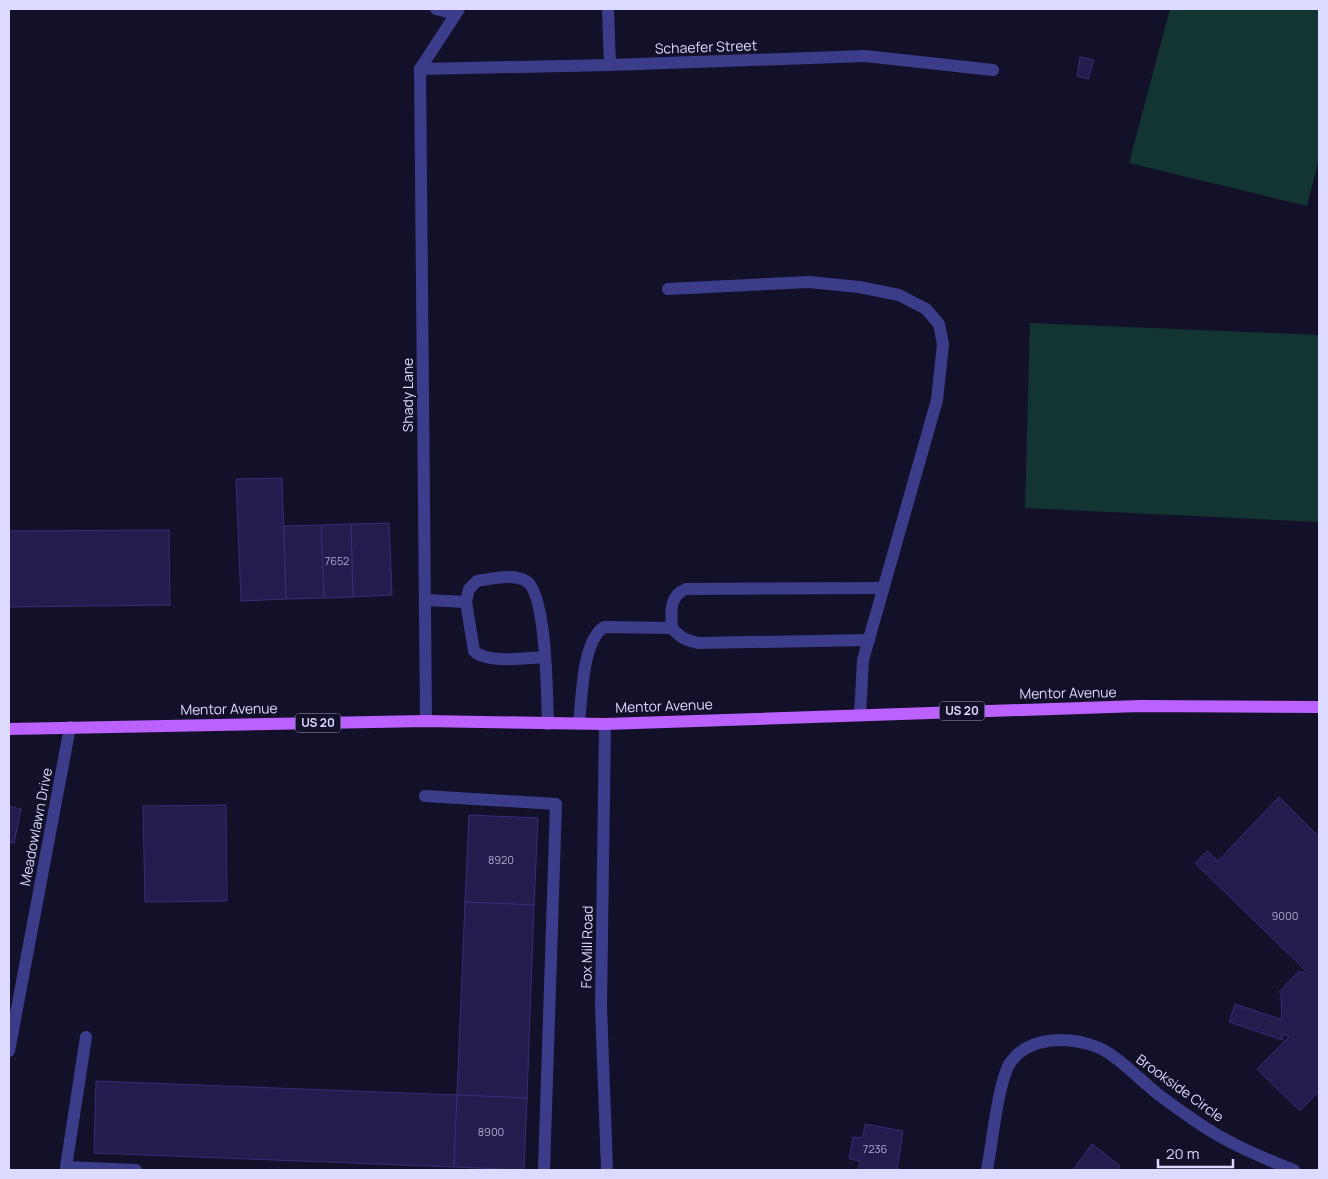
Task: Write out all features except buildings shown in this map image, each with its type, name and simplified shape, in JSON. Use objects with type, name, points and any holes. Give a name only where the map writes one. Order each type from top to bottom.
[{"type":"main road","name":"Mentor Avenue","points":[[9,729],[426,721],[605,724],[1140,706],[1319,706]]},
{"type":"street","points":[[420,69],[457,12],[436,9]]},
{"type":"street","points":[[608,9],[610,65]]},
{"type":"street","name":"Schaefer Street","points":[[420,69],[610,65],[865,56],[992,70]]},
{"type":"street","name":"Shady Lane","points":[[420,69],[426,721]]},
{"type":"street","points":[[668,289],[808,282],[859,287],[899,295],[926,309],[939,324],[943,344],[937,400],[863,660],[860,715]]},
{"type":"street","points":[[546,657],[490,659],[478,655],[474,651],[466,602],[469,589],[477,580],[519,577],[528,582],[534,594],[546,657],[548,724]]},
{"type":"street","points":[[869,640],[698,643],[678,636],[672,628],[671,609],[674,599],[680,592],[686,590],[882,588]]},
{"type":"street","points":[[426,600],[466,602]]},
{"type":"street","points":[[579,724],[588,652],[597,631],[604,627],[672,628]]},
{"type":"street","name":"Fox Mill Road","points":[[605,724],[601,1006],[607,1170]]},
{"type":"street","name":"Meadowlawn Drive","points":[[9,1051],[10,1036],[70,727]]},
{"type":"street","points":[[425,796],[556,804],[544,1170]]},
{"type":"street","points":[[86,1037],[66,1167],[136,1170]]},
{"type":"street","name":"Brookside Circle","points":[[987,1170],[1004,1078],[1011,1063],[1024,1049],[1049,1040],[1076,1041],[1098,1047],[1159,1095],[1210,1130],[1258,1157],[1294,1170]]},
{"type":"green space","points":[[1170,9],[1319,9],[1319,159],[1307,206],[1129,163]]},
{"type":"green space","points":[[1030,323],[1319,335],[1319,522],[1025,508]]}]
